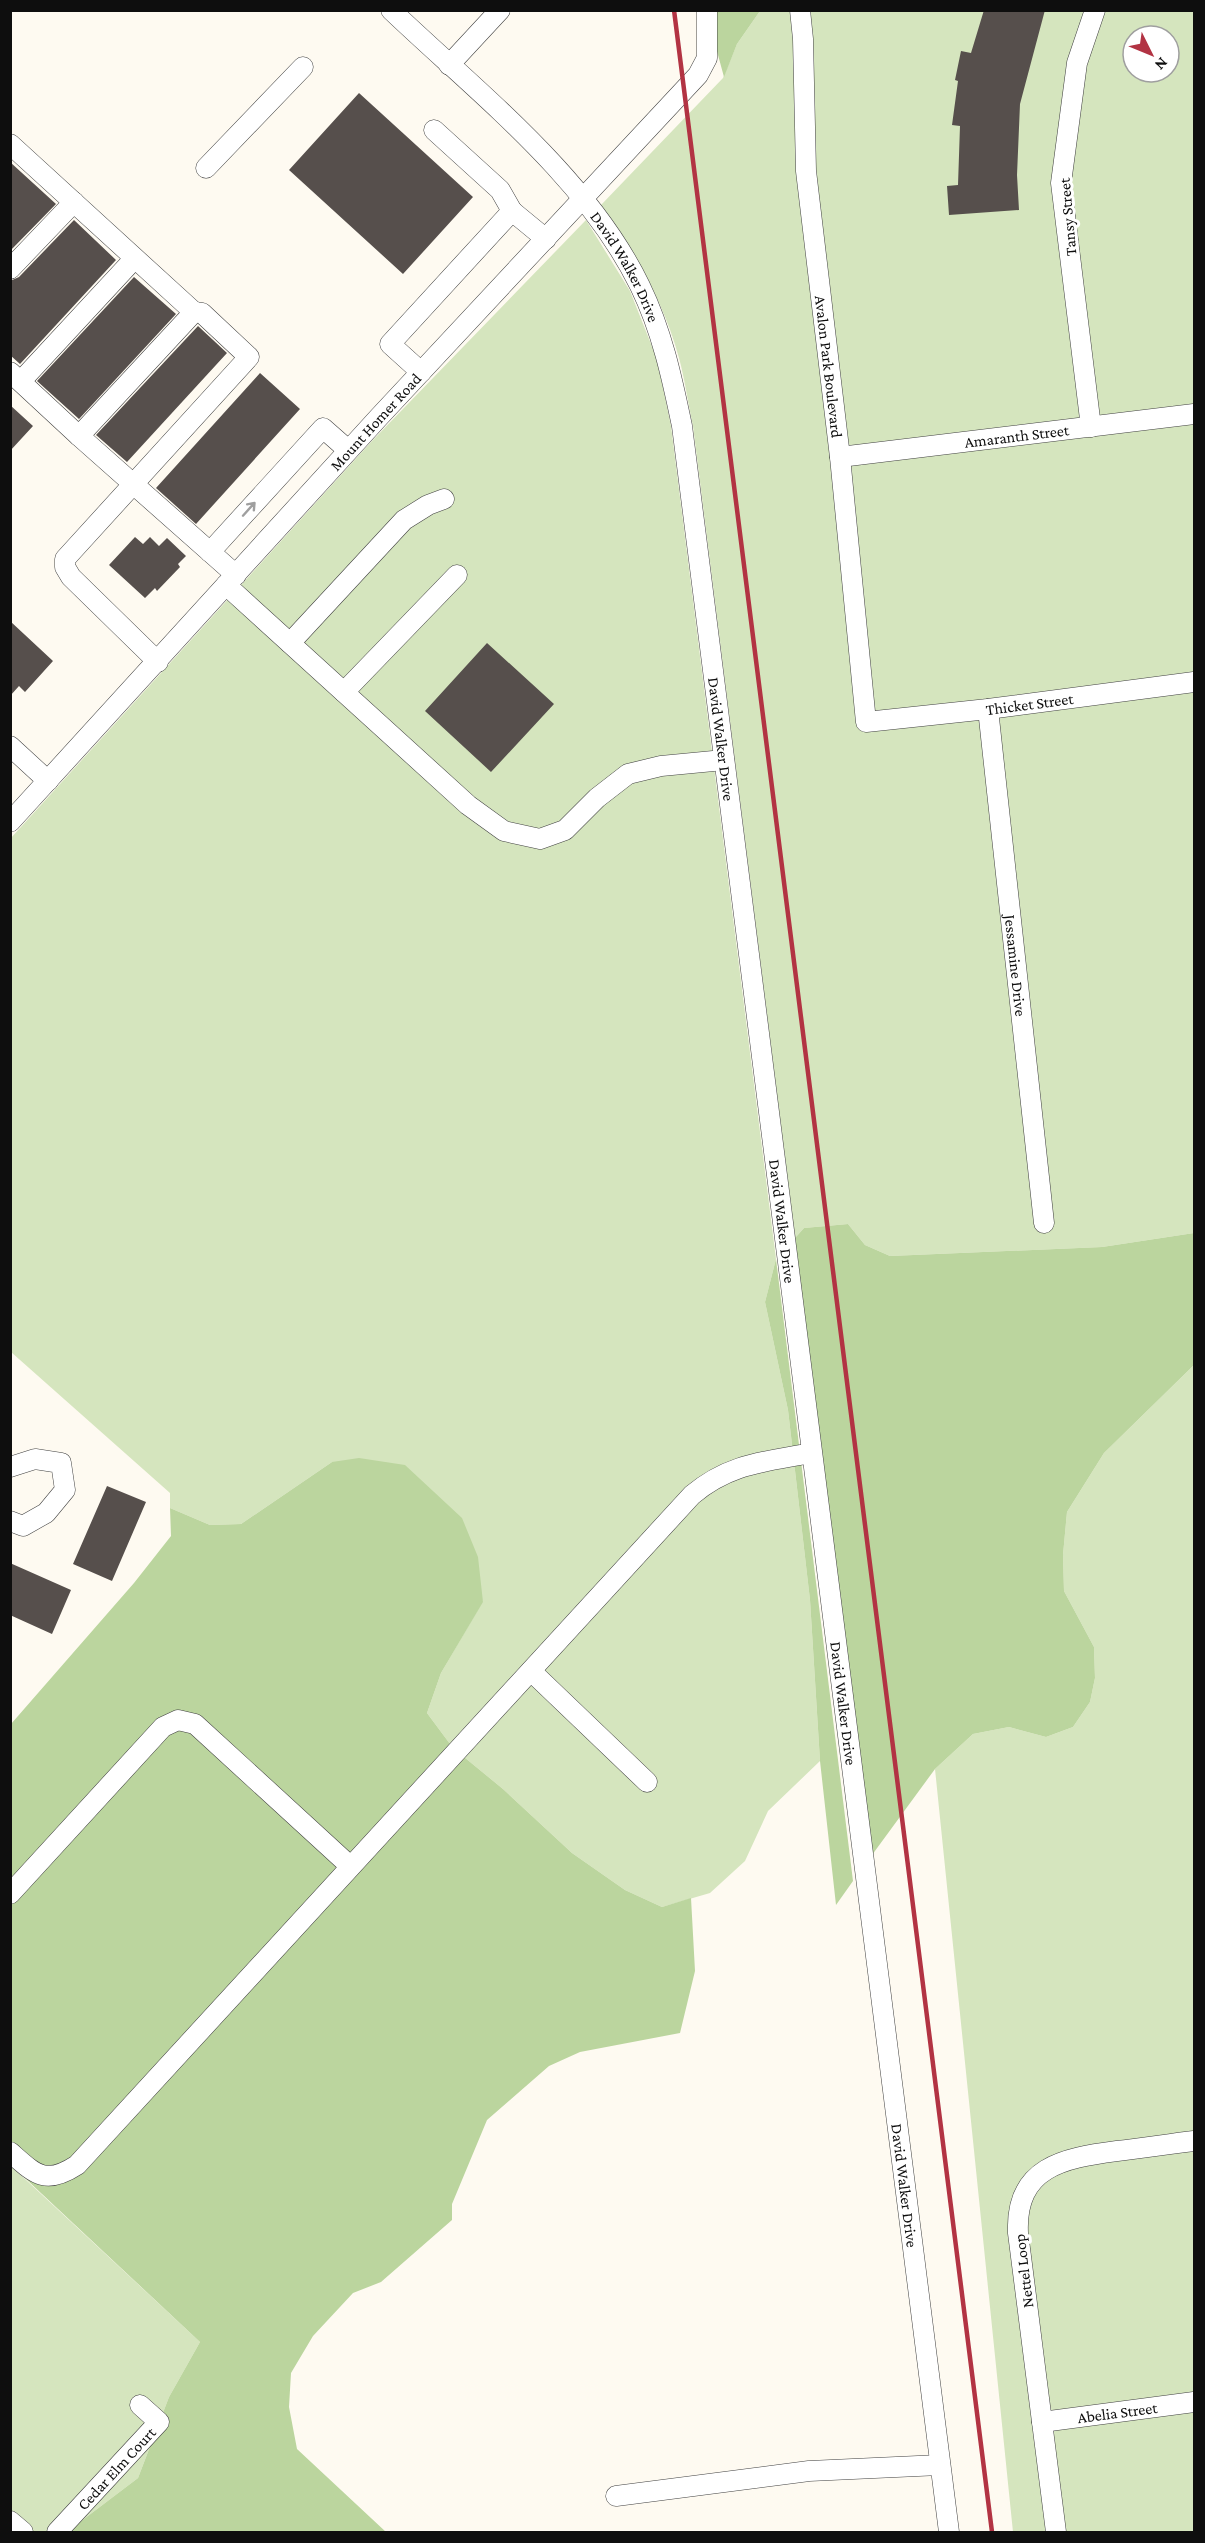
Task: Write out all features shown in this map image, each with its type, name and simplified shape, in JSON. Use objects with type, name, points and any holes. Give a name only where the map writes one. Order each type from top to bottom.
[{"type":"street","name":"David Walker Drive","points":[[391,10],[550,161],[584,198],[615,241],[640,287],[667,357],[682,426],[949,2532]]},
{"type":"street","points":[[449,65],[500,10]]},
{"type":"street","name":"Mount Homer Road","points":[[10,822],[158,662],[348,450],[698,75],[707,58],[707,10]]},
{"type":"street","name":"Avalon Park Boulevard","points":[[800,10],[803,39],[806,171],[840,458],[866,722]]},
{"type":"street","name":"Tansy Street","points":[[1091,427],[1061,183],[1077,63],[1095,10]]},
{"type":"street","points":[[206,168],[303,67]]},
{"type":"street","points":[[434,130],[500,190],[512,211],[546,239]]},
{"type":"street","points":[[10,144],[134,259],[194,312],[202,313],[249,357],[65,559],[65,567],[71,577],[158,662]]},
{"type":"street","points":[[10,269],[74,202]]},
{"type":"street","points":[[421,372],[390,344],[512,211]]},
{"type":"street","points":[[134,259],[16,377],[210,552],[231,580],[290,643],[468,805],[504,831],[540,838],[565,830],[597,798],[628,774],[661,766],[724,760]]},
{"type":"street","points":[[79,436],[194,312]]},
{"type":"street","name":"Amaranth Street","points":[[840,458],[1194,414]]},
{"type":"street","points":[[210,552],[323,428],[348,450]]},
{"type":"street","points":[[290,643],[404,520],[428,505],[444,499]]},
{"type":"street","points":[[344,692],[457,575]]},
{"type":"street","name":"Thicket Street","points":[[866,722],[988,709],[1194,682]]},
{"type":"street","name":"Jessamine Drive","points":[[988,709],[1044,1223]]},
{"type":"street","points":[[10,746],[48,781]]},
{"type":"street","points":[[10,2152],[35,2173],[48,2177],[62,2175],[76,2165],[692,1495],[711,1479],[730,1469],[811,1453]]},
{"type":"street","points":[[10,1467],[35,1459],[62,1463],[66,1490],[46,1513],[31,1522],[23,1526],[10,1521]]},
{"type":"street","points":[[531,1671],[647,1782]]},
{"type":"street","points":[[10,1894],[163,1727],[178,1720],[195,1724],[350,1866]]},
{"type":"street","name":"Nettel Loop","points":[[1056,2532],[1018,2234],[1019,2212],[1026,2191],[1039,2174],[1067,2158],[1194,2141]]},
{"type":"street","name":"Abelia Street","points":[[1042,2422],[1194,2402]]},
{"type":"street","name":"Cedar Elm Court","points":[[57,2532],[159,2422],[140,2405]]},
{"type":"street","points":[[616,2496],[809,2470],[940,2465]]},
{"type":"street","points":[[10,2521],[23,2532]]},
{"type":"green space","points":[[706,11],[760,11],[737,44],[724,77]]},
{"type":"green space","points":[[760,11],[1194,11],[1194,1233],[1102,1247],[890,1256],[865,1245],[848,1224],[804,1228],[795,1238],[693,426],[679,358],[665,317],[647,278],[601,205],[723,78],[737,44]]},
{"type":"green space","points":[[586,220],[630,291],[657,359],[671,426],[776,1259],[765,1302],[788,1410],[810,1600],[820,1761],[768,1811],[745,1861],[710,1893],[662,1907],[625,1890],[572,1853],[503,1789],[453,1748],[427,1713],[441,1673],[483,1601],[332,1462],[241,1524],[210,1525],[170,1508],[170,1493],[11,1352],[10,839],[371,442]]},
{"type":"green space","points":[[848,1224],[865,1245],[890,1256],[1102,1247],[1194,1233],[1194,1365],[1104,1453],[1067,1512],[1063,1555],[1064,1591],[1094,1647],[1095,1678],[1090,1702],[1073,1727],[1046,1737],[1009,1727],[973,1734],[935,1769],[872,1855],[795,1238],[804,1228]]},
{"type":"green space","points":[[776,1259],[853,1881],[836,1905],[820,1761],[810,1600],[788,1410],[765,1302]]},
{"type":"green space","points":[[1194,1365],[1194,2532],[1013,2532],[935,1769],[973,1734],[1009,1727],[1046,1737],[1073,1727],[1090,1702],[1095,1678],[1094,1647],[1064,1591],[1063,1555],[1067,1512],[1104,1453]]},
{"type":"green space","points":[[359,1458],[405,1465],[462,1518],[478,1557],[483,1602],[441,1673],[427,1713],[453,1748],[503,1789],[572,1853],[625,1890],[662,1907],[691,1898],[695,1971],[680,2033],[580,2052],[549,2066],[487,2120],[452,2204],[452,2220],[381,2282],[353,2293],[313,2336],[291,2373],[289,2407],[297,2449],[386,2532],[71,2532],[76,2525],[138,2478],[169,2397],[200,2342],[11,2165],[11,1724],[134,1583],[171,1536],[170,1508],[210,1525],[241,1524],[332,1462]]},
{"type":"green space","points":[[10,2165],[200,2342],[169,2397],[138,2478],[76,2525],[71,2532],[11,2532]]},
{"type":"building","points":[[984,10],[1045,10],[1020,104],[1017,175],[1019,210],[949,215],[947,186],[958,185],[960,126],[952,125],[958,81],[955,80],[961,51],[971,53]]},
{"type":"building","points":[[359,93],[473,197],[403,274],[289,170]]},
{"type":"building","points":[[10,162],[56,204],[10,251]]},
{"type":"building","points":[[74,220],[116,260],[20,364],[10,355],[10,281],[19,277]]},
{"type":"building","points":[[134,277],[176,314],[79,419],[37,381]]},
{"type":"building","points":[[198,326],[227,353],[127,462],[96,435]]},
{"type":"building","points":[[260,373],[300,409],[196,524],[156,488]]},
{"type":"building","points":[[10,405],[33,426],[10,451]]},
{"type":"building","points":[[135,537],[143,544],[150,537],[159,546],[167,538],[186,556],[178,564],[180,567],[157,591],[155,588],[145,598],[109,565]]},
{"type":"building","points":[[10,621],[53,661],[25,692],[19,686],[10,696]]},
{"type":"building","points":[[487,643],[554,704],[491,772],[425,711]]},
{"type":"building","points":[[107,1486],[146,1502],[112,1581],[73,1564]]},
{"type":"building","points":[[10,1563],[71,1590],[52,1634],[10,1615]]},
{"type":"railway","points":[[674,10],[992,2532]]}]
